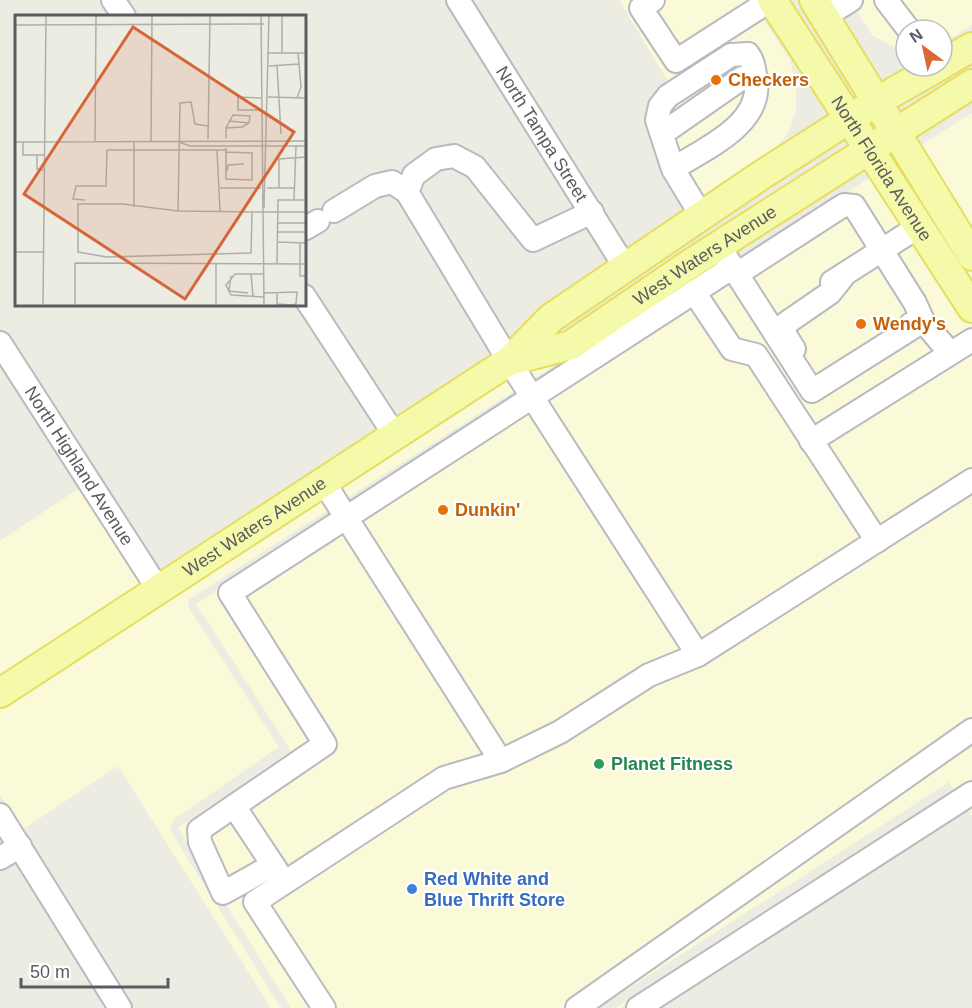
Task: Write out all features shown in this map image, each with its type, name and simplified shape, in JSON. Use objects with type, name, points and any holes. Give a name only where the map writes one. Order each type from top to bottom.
[{"type":"main road","name":"North Florida Avenue","points":[[772,0],[867,150],[972,308]]},
{"type":"main road","name":"North Florida Avenue","points":[[819,8],[972,256]]},
{"type":"main road","name":"West Waters Avenue","points":[[954,57],[972,47]]},
{"type":"main road","name":"West Waters Avenue","points":[[0,693],[509,361],[551,318],[701,215],[876,102],[918,78]]},
{"type":"main road","name":"West Waters Avenue","points":[[509,361],[572,345],[729,262],[867,150],[972,84]]},
{"type":"street","points":[[113,0],[123,15]]},
{"type":"street","name":"North Tampa Street","points":[[458,0],[625,267]]},
{"type":"street","points":[[653,0],[641,8],[676,61],[772,0]]},
{"type":"street","points":[[819,8],[851,0]]},
{"type":"street","points":[[886,0],[900,18]]},
{"type":"street","points":[[673,169],[741,124],[755,106],[756,86],[749,79],[742,78],[663,133],[663,144],[673,169],[701,215]]},
{"type":"street","points":[[407,192],[414,175],[436,159],[454,156],[475,167],[533,240],[592,212]]},
{"type":"street","points":[[319,220],[375,186],[392,182],[407,192],[509,361],[698,655]]},
{"type":"street","points":[[950,353],[923,321],[854,206],[844,206],[729,262],[694,292],[660,299],[533,397],[230,593],[325,744],[199,830],[200,842],[223,893],[279,873],[444,778],[501,761],[560,732],[649,675],[698,655],[972,480]]},
{"type":"street","points":[[768,323],[918,227]]},
{"type":"street","points":[[729,262],[812,391],[923,321]]},
{"type":"street","points":[[845,274],[830,293],[785,324],[785,335],[806,368],[824,372],[884,333],[923,321]]},
{"type":"street","points":[[694,292],[732,349],[756,355],[877,541]]},
{"type":"street","points":[[306,299],[394,434]]},
{"type":"street","points":[[811,441],[972,340]]},
{"type":"street","name":"North Highland Avenue","points":[[0,343],[158,589]]},
{"type":"street","points":[[323,482],[501,761]]},
{"type":"street","points":[[578,1008],[972,730]]},
{"type":"street","points":[[638,1008],[972,793]]},
{"type":"street","points":[[234,806],[279,873]]},
{"type":"street","points":[[0,815],[120,1008]]},
{"type":"street","points":[[0,858],[20,846]]},
{"type":"street","points":[[279,873],[255,902],[324,1008]]},
{"type":"shaded area","points":[[619,0],[751,0],[790,60],[796,88],[796,110],[789,132],[753,175],[700,203],[648,109],[672,88]]},
{"type":"shaded area","points":[[849,0],[972,0],[972,25],[954,36],[954,18],[894,18],[894,47],[872,35]]},
{"type":"shaded area","points":[[972,113],[972,816],[949,782],[598,1008],[291,1008],[178,828],[291,751],[196,604]]},
{"type":"shaded area","points":[[566,358],[188,600],[189,608],[279,747],[173,820],[170,830],[281,1008],[271,1008],[118,766],[22,830],[0,795],[0,706],[508,375]]},
{"type":"shaded area","points":[[81,487],[143,585],[0,679],[0,541]]},
{"type":"shaded area","points":[[886,833],[621,1008],[616,1008]]},
{"type":"place","name":"Checkers","points":[[716,80]]},
{"type":"place","name":"Wendy's","points":[[861,324]]},
{"type":"place","name":"Dunkin'","points":[[443,510]]},
{"type":"place","name":"Planet Fitness","points":[[599,764]]},
{"type":"place","name":"Red White and Blue Thrift Store","points":[[412,889]]}]
